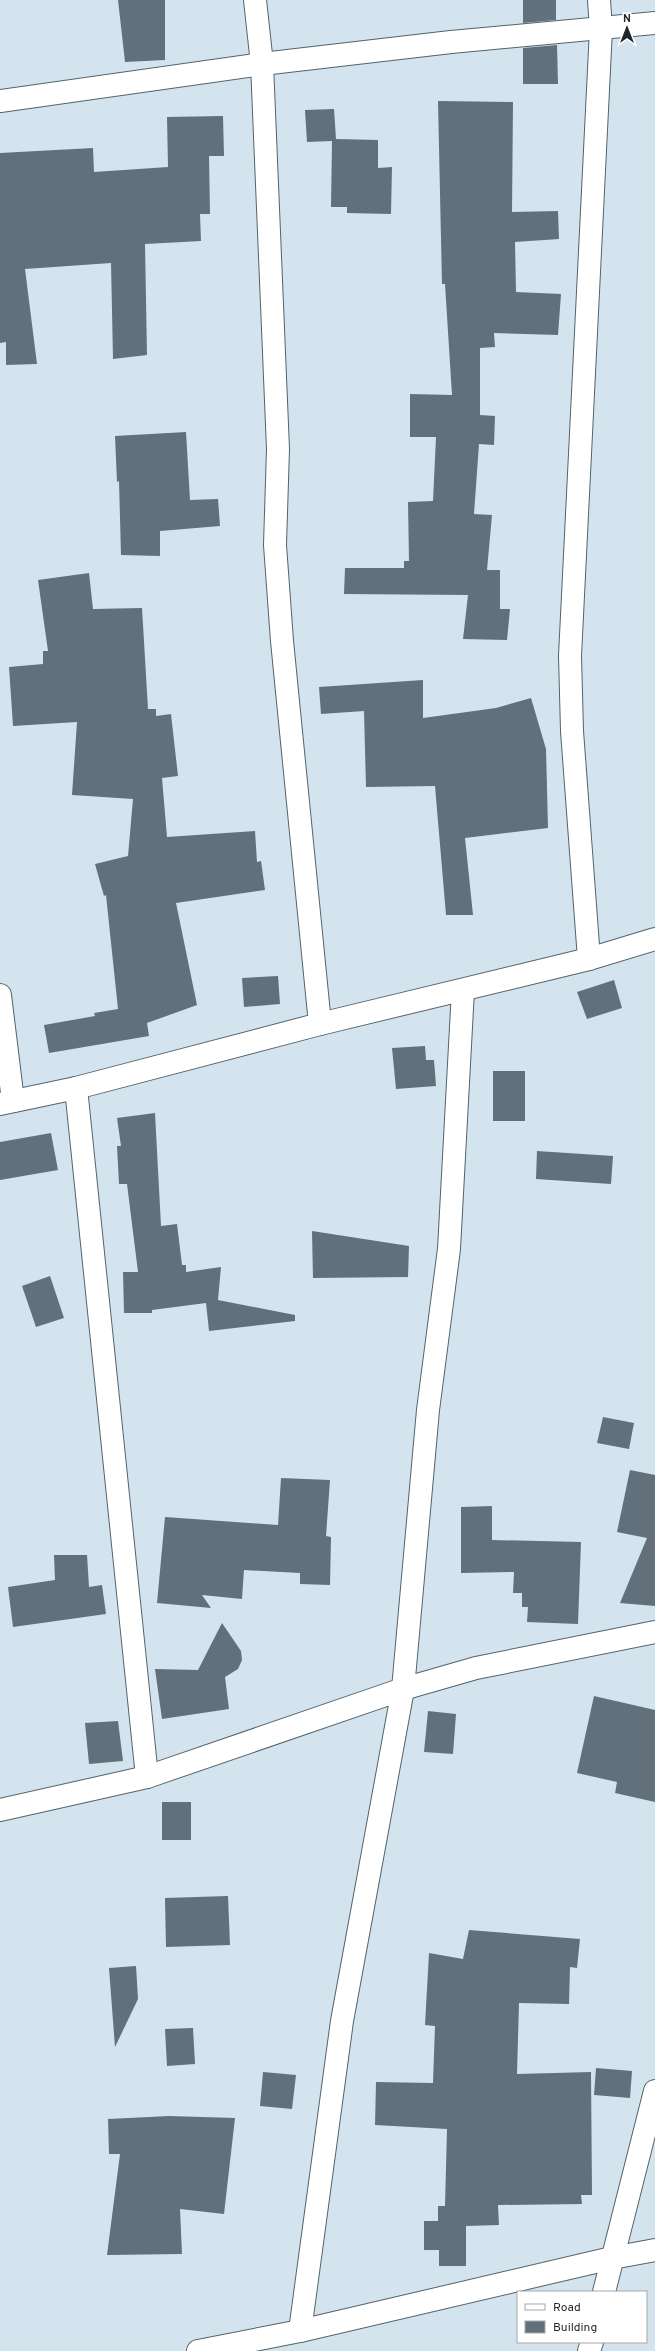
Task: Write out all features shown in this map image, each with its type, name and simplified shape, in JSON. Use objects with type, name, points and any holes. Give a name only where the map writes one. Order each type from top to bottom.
[{"type":"street","points":[[255,0],[262,64],[278,449],[275,545],[282,642],[320,1024]]},
{"type":"street","points":[[589,959],[572,731],[570,656],[601,29],[599,0]]},
{"type":"street","points":[[0,101],[262,64],[451,42],[655,23]]},
{"type":"street","points":[[0,995],[7,1103],[76,1088],[320,1024],[589,959],[655,939]]},
{"type":"street","points":[[300,2331],[342,2021],[403,1689],[428,1410],[449,1249],[463,990]]},
{"type":"street","points":[[76,1088],[147,1777]]},
{"type":"street","points":[[0,1810],[147,1777],[403,1689],[476,1668],[655,1632]]},
{"type":"street","points":[[604,2291],[655,2091]]},
{"type":"street","points":[[198,2351],[300,2331],[612,2258],[655,2250]]},
{"type":"building","points":[[118,0],[165,0],[165,60],[125,62]]},
{"type":"building","points":[[523,0],[556,0],[556,20],[523,23]]},
{"type":"building","points":[[557,45],[558,84],[523,84],[523,48]]},
{"type":"building","points":[[438,101],[513,102],[512,212],[558,211],[559,239],[515,242],[516,292],[561,294],[558,335],[494,333],[495,347],[480,348],[480,415],[495,416],[494,445],[479,444],[474,514],[492,515],[487,570],[500,570],[500,609],[510,609],[507,640],[463,639],[468,595],[344,594],[345,568],[404,568],[404,561],[409,561],[408,502],[433,501],[436,437],[410,437],[410,394],[452,395],[445,284],[442,284]]},
{"type":"building","points":[[334,109],[336,139],[378,140],[378,168],[392,167],[391,214],[347,213],[347,207],[331,207],[332,141],[307,142],[305,110]]},
{"type":"building","points":[[223,116],[224,156],[209,156],[210,214],[200,214],[201,241],[145,244],[147,355],[113,359],[111,263],[25,269],[37,364],[6,365],[6,342],[0,343],[0,153],[93,148],[94,172],[168,167],[167,117]]},
{"type":"building","points":[[186,432],[190,500],[218,499],[220,526],[160,531],[160,556],[121,555],[119,481],[117,482],[115,436]]},
{"type":"building","points":[[89,573],[93,609],[142,608],[148,709],[156,709],[156,716],[171,714],[178,776],[162,778],[167,837],[255,831],[257,862],[261,861],[265,890],[176,903],[197,1005],[147,1023],[149,1036],[49,1053],[44,1025],[95,1016],[94,1013],[118,1009],[106,895],[104,896],[95,864],[128,856],[133,799],[72,795],[77,722],[13,726],[9,667],[43,664],[43,651],[48,651],[38,580]]},
{"type":"building","points":[[423,680],[423,718],[496,708],[531,698],[546,749],[548,828],[465,838],[473,915],[446,915],[435,786],[366,787],[364,711],[321,714],[319,687]]},
{"type":"building","points":[[278,976],[280,1004],[244,1007],[242,978]]},
{"type":"building","points":[[614,980],[622,1008],[587,1019],[577,992]]},
{"type":"building","points":[[425,1046],[426,1060],[434,1060],[436,1086],[396,1089],[392,1048]]},
{"type":"building","points":[[493,1071],[525,1071],[525,1121],[493,1121]]},
{"type":"building","points":[[155,1113],[161,1226],[177,1224],[182,1265],[186,1265],[186,1272],[221,1267],[218,1300],[295,1315],[295,1321],[209,1331],[206,1303],[152,1310],[152,1313],[124,1313],[123,1272],[138,1272],[127,1184],[119,1184],[117,1146],[121,1146],[117,1118]]},
{"type":"building","points":[[51,1133],[58,1170],[0,1180],[0,1142]]},
{"type":"building","points":[[537,1151],[613,1156],[611,1184],[536,1179]]},
{"type":"building","points":[[312,1231],[409,1246],[408,1277],[313,1278]]},
{"type":"building","points":[[50,1276],[64,1318],[36,1327],[22,1286]]},
{"type":"building","points":[[603,1417],[634,1423],[629,1449],[597,1443]]},
{"type":"building","points":[[630,1470],[655,1475],[655,1606],[620,1603],[647,1538],[617,1532]]},
{"type":"building","points":[[281,1478],[330,1480],[326,1536],[331,1537],[330,1585],[300,1584],[300,1573],[244,1570],[242,1599],[202,1595],[211,1608],[157,1603],[165,1517],[278,1525]]},
{"type":"building","points":[[492,1506],[492,1540],[581,1542],[578,1624],[527,1622],[528,1607],[522,1607],[522,1593],[513,1593],[514,1572],[461,1573],[461,1507]]},
{"type":"building","points":[[54,1555],[87,1555],[89,1587],[102,1585],[106,1614],[13,1627],[8,1587],[55,1580]]},
{"type":"building","points":[[222,1623],[241,1651],[242,1660],[238,1669],[225,1677],[229,1709],[162,1719],[155,1669],[198,1670]]},
{"type":"building","points":[[594,1696],[655,1710],[655,1802],[615,1793],[617,1782],[577,1773]]},
{"type":"building","points":[[428,1711],[456,1714],[453,1754],[424,1752]]},
{"type":"building","points":[[118,1721],[123,1761],[89,1764],[85,1723]]},
{"type":"building","points":[[162,1802],[191,1802],[191,1840],[162,1840]]},
{"type":"building","points":[[228,1896],[230,1945],[166,1947],[165,1898]]},
{"type":"building","points":[[469,1930],[580,1939],[577,1968],[570,1967],[569,2004],[519,2003],[517,2074],[591,2072],[592,2195],[581,2195],[582,2204],[498,2205],[499,2225],[466,2226],[466,2266],[439,2266],[439,2250],[424,2250],[424,2221],[438,2221],[438,2206],[445,2206],[447,2129],[375,2125],[376,2082],[433,2083],[435,2026],[425,2025],[429,1953],[463,1959]]},
{"type":"building","points":[[136,1966],[138,1999],[115,2047],[109,1968]]},
{"type":"building","points":[[193,2028],[195,2064],[167,2066],[165,2029]]},
{"type":"building","points":[[596,2068],[632,2071],[630,2098],[594,2095]]},
{"type":"building","points":[[263,2072],[296,2075],[292,2109],[260,2106]]},
{"type":"building","points":[[169,2116],[235,2118],[224,2214],[180,2209],[182,2254],[107,2255],[120,2154],[109,2154],[108,2119]]}]
